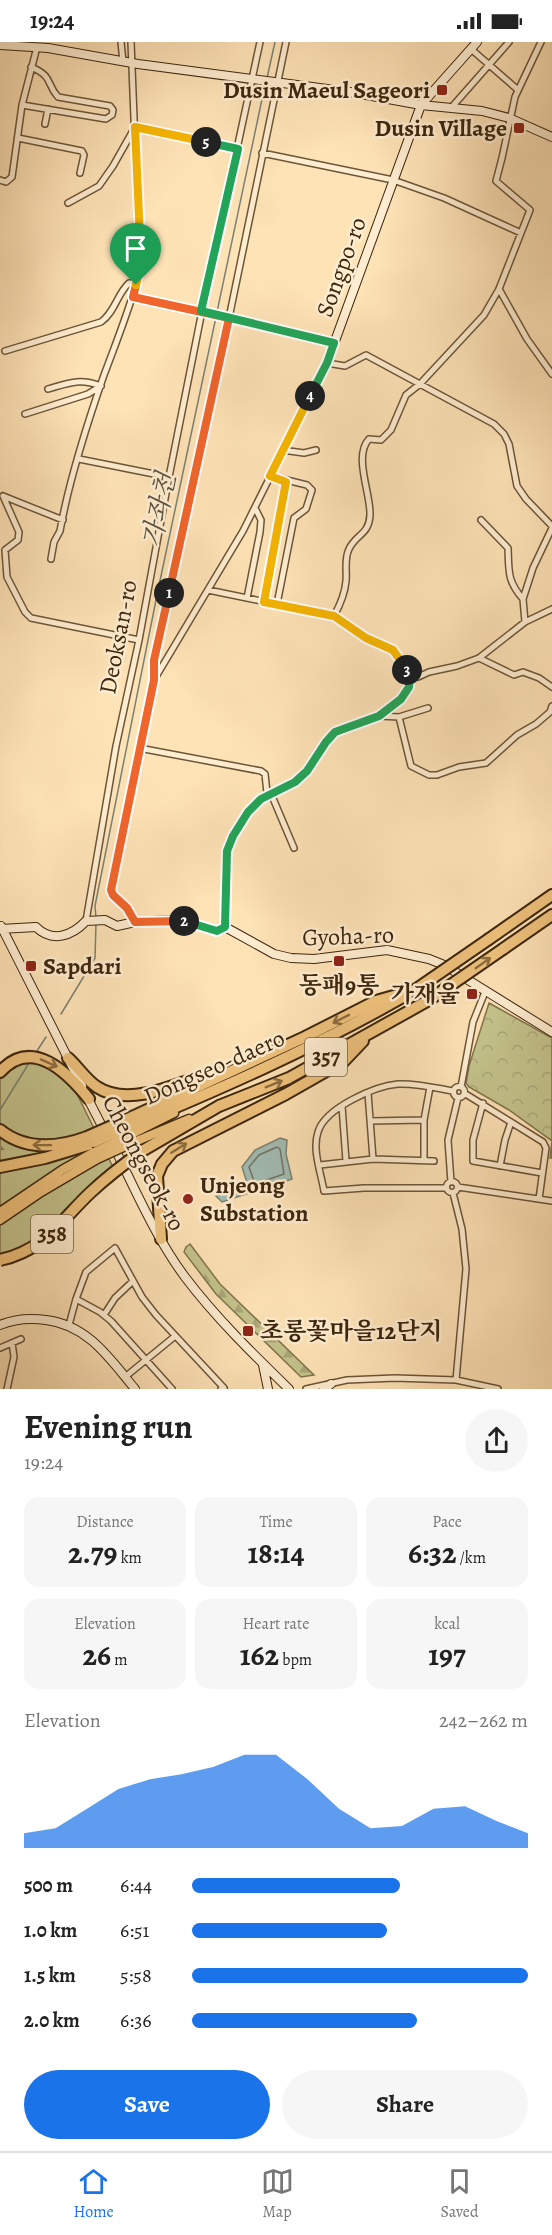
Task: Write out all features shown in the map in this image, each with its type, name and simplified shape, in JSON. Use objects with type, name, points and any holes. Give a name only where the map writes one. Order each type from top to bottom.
[{"type":"highway","name":"Dongseo-daero","points":[[0,1167],[92,1148],[339,1034],[415,990],[552,895]]},
{"type":"highway","name":"Dongseo-daero","points":[[0,1260],[38,1246],[92,1191],[142,1151],[219,1106],[289,1078],[429,1000],[552,915]]},
{"type":"highway","points":[[126,1133],[267,1054],[376,1001],[415,990]]},
{"type":"highway","points":[[161,1239],[157,1176],[162,1164],[173,1151],[286,1094],[344,1061],[370,1033]]},
{"type":"highway","points":[[68,1058],[96,1087],[108,1094],[120,1096],[141,1095],[267,1054]]},
{"type":"highway","points":[[0,1072],[23,1058],[46,1060],[72,1078],[89,1100]]},
{"type":"highway","points":[[0,1130],[15,1140],[33,1145],[92,1148]]},
{"type":"main road","name":"357","points":[[2,1215],[41,1192],[92,1148],[126,1133],[219,1106]]},
{"type":"street","points":[[121,42],[123,62]]},
{"type":"street","points":[[51,559],[54,542],[60,531],[101,386],[133,297],[141,260],[130,42]]},
{"type":"street","name":"Deoksan-ro","points":[[94,920],[116,746],[139,640],[169,477],[254,80],[260,42]]},
{"type":"street","name":"Deoksan-ro","points":[[154,680],[154,660],[228,317],[275,83],[286,42]]},
{"type":"street","points":[[451,108],[509,42]]},
{"type":"street","points":[[334,616],[341,603],[346,582],[346,562],[349,550],[354,541],[364,534],[369,524],[369,503],[362,463],[364,444],[369,439],[381,440],[391,430],[406,395],[420,384],[484,315],[500,289],[530,210],[496,180],[509,118],[518,90],[541,42]]},
{"type":"street","points":[[0,45],[37,47],[123,62],[350,92],[421,105],[482,111],[509,118],[552,138]]},
{"type":"street","points":[[474,45],[489,64],[518,90]]},
{"type":"street","name":"Songpo-ro","points":[[135,922],[127,908],[113,895],[111,890],[154,680],[243,531],[327,363],[421,105],[474,45]]},
{"type":"street","points":[[0,180],[6,182],[12,177],[22,105],[37,47]]},
{"type":"street","points":[[22,105],[106,119],[112,115],[113,110],[110,106],[58,97],[53,91],[51,80],[44,73],[31,67]]},
{"type":"street","points":[[85,115],[87,102]]},
{"type":"street","points":[[45,124],[48,109]]},
{"type":"street","points":[[135,127],[238,149]]},
{"type":"street","points":[[68,202],[99,186],[135,127]]},
{"type":"street","points":[[18,138],[82,151],[84,155],[80,173]]},
{"type":"street","points":[[262,153],[393,180],[444,198],[521,233]]},
{"type":"street","points":[[5,351],[101,322],[108,316],[123,288],[129,283],[136,285]]},
{"type":"street","points":[[500,289],[527,339],[552,374]]},
{"type":"street","points":[[133,297],[334,343]]},
{"type":"street","points":[[327,363],[345,366],[366,355],[494,424],[504,434],[509,444],[517,486],[552,527],[533,568],[523,599],[525,622]]},
{"type":"street","points":[[48,389],[76,381],[87,381],[101,386]]},
{"type":"street","points":[[25,414],[88,394],[101,386]]},
{"type":"street","points":[[282,450],[304,453],[316,450]]},
{"type":"street","points":[[79,459],[169,477]]},
{"type":"street","points":[[270,476],[307,486],[312,490],[306,509],[294,518],[277,604]]},
{"type":"street","points":[[264,602],[286,482]]},
{"type":"street","points":[[2,495],[63,520]]},
{"type":"street","points":[[2,495],[19,532],[18,540],[5,550],[7,577],[25,612],[31,618],[139,640]]},
{"type":"street","points":[[247,598],[260,532],[261,520],[255,508]]},
{"type":"street","points":[[481,520],[508,548],[508,574],[512,587],[523,599]]},
{"type":"street","points":[[207,590],[334,616],[366,638],[393,650],[410,676],[409,687],[401,699],[379,716],[335,732],[307,771],[295,782],[255,803],[233,836],[227,851],[225,927]]},
{"type":"street","points":[[410,676],[418,677],[479,658],[525,622],[552,609]]},
{"type":"street","points":[[479,658],[514,675],[523,672],[539,678],[552,687]]},
{"type":"street","points":[[399,717],[411,766],[429,775],[437,775],[459,767],[486,763],[517,735],[536,724],[550,712],[552,706]]},
{"type":"street","points":[[379,716],[399,717],[428,708]]},
{"type":"street","points":[[139,748],[261,771],[265,774],[267,793],[270,795],[294,848]]},
{"type":"street","points":[[1,927],[36,927],[45,935],[50,936],[76,931],[94,920]]},
{"type":"street","name":"Gyoha-ro","points":[[94,920],[117,927],[135,922],[185,921],[217,931],[225,927],[274,954],[301,959],[379,951],[416,955],[444,965],[552,1032]]},
{"type":"street","name":"Cheongseok-ro","points":[[1,927],[161,1239],[184,1276],[216,1316],[289,1389]]},
{"type":"street","points":[[485,992],[473,1022],[461,1087],[465,1093],[543,1142],[546,1148],[539,1199]]},
{"type":"street","points":[[456,1380],[466,1269],[462,1229],[453,1193],[447,1188],[364,1188],[324,1191],[317,1151],[317,1133],[326,1117],[368,1093],[398,1084],[453,1091],[461,1087]]},
{"type":"street","points":[[424,1159],[424,1120],[430,1087]]},
{"type":"street","points":[[453,1091],[458,1098]]},
{"type":"street","points":[[368,1093],[373,1159]]},
{"type":"street","points":[[458,1098],[465,1093]]},
{"type":"street","points":[[447,1188],[451,1182],[448,1140],[458,1098]]},
{"type":"street","points":[[483,1103],[472,1140],[472,1161],[542,1173]]},
{"type":"street","points":[[342,1106],[346,1161]]},
{"type":"street","points":[[370,1122],[424,1120]]},
{"type":"street","points":[[500,1166],[505,1140],[512,1122]]},
{"type":"street","points":[[320,1165],[373,1159],[434,1161]]},
{"type":"street","points":[[451,1182],[456,1183],[458,1187],[552,1202]]},
{"type":"street","points":[[453,1193],[458,1187]]},
{"type":"street","points":[[69,1325],[86,1272],[115,1248],[142,1297],[174,1336],[224,1388],[221,1389]]},
{"type":"street","points":[[104,1315],[116,1298],[134,1281]]},
{"type":"street","points":[[76,1299],[104,1315],[172,1389]]},
{"type":"street","points":[[0,1325],[10,1321],[36,1318],[69,1325],[90,1337],[135,1389]]},
{"type":"street","points":[[125,1377],[174,1336]]},
{"type":"street","points":[[0,1348],[21,1340]]},
{"type":"street","points":[[7,1389],[14,1357],[12,1343]]},
{"type":"street","points":[[262,1363],[268,1389]]},
{"type":"street","points":[[306,1389],[347,1380],[395,1378],[456,1380],[498,1389]]},
{"type":"street","points":[[0,1380],[9,1382]]},
{"type":"street","points":[[324,1389],[331,1384]]},
{"type":"green space","points":[[489,1003],[552,1038],[552,1141],[466,1083],[469,1066]]},
{"type":"green space","points":[[24,1061],[44,1063],[74,1088],[113,1167],[38,1240],[0,1259],[0,1149],[3,1149],[0,1146],[0,1079],[6,1071]]},
{"type":"green space","points":[[190,1244],[220,1284],[314,1375],[301,1377],[216,1294],[184,1252]]},
{"type":"water","points":[[280,1138],[287,1140],[286,1154],[292,1179],[222,1202],[216,1196],[248,1186],[242,1167],[255,1150]]},
{"type":"waterway","name":"가좌천","points":[[267,78],[275,42]]},
{"type":"waterway","name":"가좌천","points":[[217,312],[265,85]]},
{"type":"waterway","name":"가좌천","points":[[96,918],[95,906],[158,590],[216,317]]},
{"type":"waterway","name":"가좌천","points":[[61,1014],[95,958],[96,923]]},
{"type":"waterway","name":"가좌천","points":[[37,1051],[46,1037]]},
{"type":"waterway","name":"가좌천","points":[[0,1110],[29,1063]]},
{"type":"place","name":"Dusin Maeul Sageori","points":[[442,90]]},
{"type":"place","name":"Dusin Village","points":[[519,128]]},
{"type":"place","name":"동패9통","points":[[339,961]]},
{"type":"place","name":"Sapdari","points":[[31,966]]},
{"type":"place","name":"가재울","points":[[472,994]]},
{"type":"place","name":"Unjeong Substation","points":[[188,1199]]},
{"type":"place","name":"초롱꽃마을12단지","points":[[248,1331]]},
{"type":"route","points":[[135,127],[238,149],[201,311],[334,343],[327,363],[270,476],[286,482],[264,602],[334,616],[366,638],[393,650],[410,676],[409,687],[401,699],[367,722],[335,732],[307,771],[295,782],[255,803],[248,812],[233,836],[227,851],[225,927],[217,931],[185,921],[135,922],[127,908],[113,895],[111,890],[154,680],[154,660],[229,318],[133,297],[136,285],[141,260],[135,127]]}]
